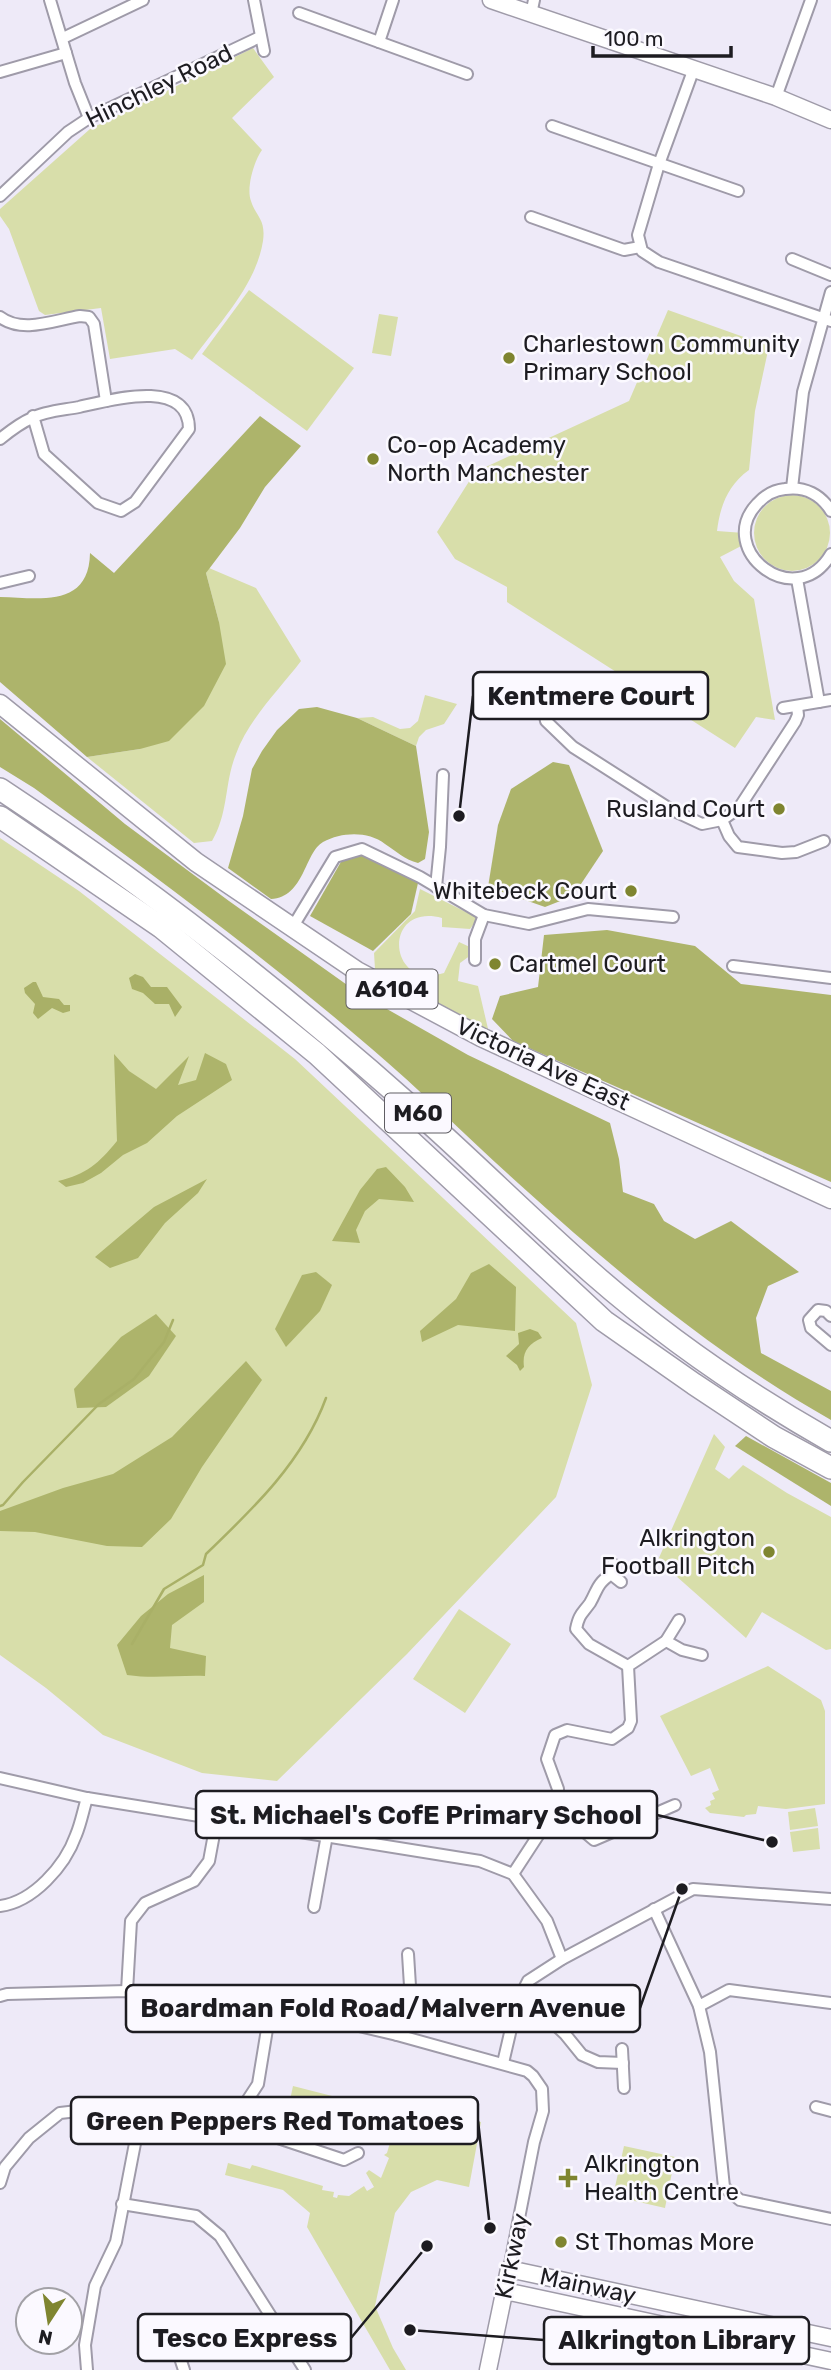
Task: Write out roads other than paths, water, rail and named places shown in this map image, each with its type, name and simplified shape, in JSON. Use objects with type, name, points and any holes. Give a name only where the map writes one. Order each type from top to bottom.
[{"type":"highway","name":"M60","points":[[0,789],[76,839],[251,970],[425,1119],[583,1265],[652,1322],[717,1370],[786,1415],[831,1440]]},
{"type":"highway","name":"M60","points":[[0,817],[161,927],[317,1054],[604,1321],[774,1437],[831,1468]]},
{"type":"main road","name":"Victoria Ave East","points":[[0,704],[196,862],[357,971],[481,1037],[831,1199]]},
{"type":"street","points":[[50,0],[89,118]]},
{"type":"street","points":[[63,38],[143,0]]},
{"type":"street","name":"Hinchley Road","points":[[254,0],[264,51]]},
{"type":"street","points":[[379,42],[393,0]]},
{"type":"street","points":[[491,0],[532,7],[694,71],[776,97],[831,120]]},
{"type":"street","points":[[776,97],[811,0]]},
{"type":"street","points":[[299,13],[467,74]]},
{"type":"street","name":"Hinchley Road","points":[[0,196],[68,132],[89,118],[260,37]]},
{"type":"street","points":[[0,72],[66,53]]},
{"type":"street","points":[[694,71],[659,164],[639,229],[640,247],[645,254],[659,262],[827,320]]},
{"type":"street","points":[[552,126],[738,191]]},
{"type":"street","points":[[531,217],[624,250],[640,247]]},
{"type":"street","points":[[792,259],[831,275]]},
{"type":"street","points":[[792,488],[803,392],[827,320],[831,292]]},
{"type":"street","points":[[0,317],[13,324],[25,326],[80,316],[89,317],[94,324],[106,401]]},
{"type":"street","points":[[0,439],[33,416],[139,396],[165,398],[185,409],[189,421],[186,435],[135,502],[121,511],[98,503],[44,454],[33,416]]},
{"type":"street","points":[[831,511],[820,498],[809,491],[780,489],[764,497],[753,509],[748,518],[746,534],[749,549],[759,565],[772,574],[797,579],[815,572],[827,562],[831,554]]},
{"type":"street","points":[[0,583],[29,576]]},
{"type":"street","points":[[783,708],[825,701],[797,579]]},
{"type":"street","points":[[540,694],[546,721],[573,747],[670,809],[702,824],[722,820],[739,808],[795,722],[798,715],[797,706]]},
{"type":"street","points":[[436,887],[443,775]]},
{"type":"street","points":[[722,820],[729,836],[738,847],[789,853],[824,841]]},
{"type":"street","points":[[292,928],[335,857],[362,849],[484,915],[529,924],[588,909],[673,917]]},
{"type":"street","points":[[475,960],[475,939],[484,915]]},
{"type":"street","points":[[733,965],[831,978]]},
{"type":"street","points":[[831,1316],[826,1311],[818,1310],[809,1320],[811,1328],[831,1345]]},
{"type":"street","points":[[621,1582],[612,1569],[598,1583],[589,1604],[579,1613],[570,1629],[589,1644],[628,1665]]},
{"type":"street","points":[[628,1665],[666,1641],[679,1620]]},
{"type":"street","points":[[666,1641],[682,1650],[702,1655]]},
{"type":"street","points":[[513,1874],[556,1808],[558,1789],[547,1759],[555,1735],[567,1730],[612,1740],[628,1728],[631,1721],[628,1665]]},
{"type":"street","points":[[0,1778],[87,1798],[480,1861],[513,1874],[547,1921],[562,1959]]},
{"type":"street","points":[[0,1906],[20,1902],[52,1875],[76,1838],[87,1798]]},
{"type":"street","points":[[556,1808],[594,1840],[675,1805]]},
{"type":"street","points":[[127,1991],[131,1921],[145,1903],[194,1881],[209,1861],[217,1818]]},
{"type":"street","points":[[314,1907],[327,1835]]},
{"type":"street","points":[[503,2063],[518,2001],[528,1981],[562,1959],[692,1889],[831,1899]]},
{"type":"street","points":[[654,1909],[699,2006],[710,2052],[724,2187],[740,2200],[831,2219]]},
{"type":"street","points":[[397,2035],[410,1986],[407,1954]]},
{"type":"street","points":[[699,2006],[729,1990],[831,2003]]},
{"type":"street","name":"Kirkway","points":[[0,1996],[127,1991],[224,1998],[271,2005],[397,2035],[527,2071],[542,2089],[543,2111],[534,2143],[488,2370]]},
{"type":"street","points":[[518,2001],[540,2011],[565,2034],[582,2055],[598,2062],[623,2063]]},
{"type":"street","points":[[0,2183],[5,2167],[29,2138],[60,2113],[130,2105],[199,2120],[222,2119],[241,2110],[257,2084],[271,2005]]},
{"type":"street","points":[[622,2049],[624,2088]]},
{"type":"street","points":[[87,2370],[85,2345],[95,2286],[116,2242],[142,2107]]},
{"type":"street","points":[[817,2107],[831,2111]]},
{"type":"street","points":[[241,2110],[263,2133],[344,2165],[358,2153]]},
{"type":"street","points":[[122,2204],[196,2216],[220,2236],[305,2370]]},
{"type":"street","name":"Mainway","points":[[509,2269],[831,2337]]},
{"type":"street","name":"Mainway","points":[[505,2291],[831,2361]]},
{"type":"street","points":[[739,2342],[744,2319]]},
{"type":"waterway","points":[[0,1506],[99,1404],[134,1379],[164,1342],[173,1320]]},
{"type":"waterway","points":[[132,1644],[164,1589],[203,1565],[206,1554],[259,1501],[291,1463],[326,1398]]},
{"type":"place","name":"Charlestown Community Primary School","points":[[509,358]]},
{"type":"place","name":"Co-op Academy North Manchester","points":[[373,459]]},
{"type":"place","name":"Rusland Court","points":[[779,809]]},
{"type":"place","name":"Kentmere Court","points":[[459,816]]},
{"type":"place","name":"Whitebeck Court","points":[[631,891]]},
{"type":"place","name":"Cartmel Court","points":[[495,964]]},
{"type":"place","name":"Alkrington Football Pitch","points":[[769,1552]]},
{"type":"place","name":"St. Michael's CofE Primary School","points":[[772,1842]]},
{"type":"place","name":"Boardman Fold Road/Malvern Avenue","points":[[682,1889]]},
{"type":"place","name":"Alkrington Health Centre","points":[[568,2178]]},
{"type":"place","name":"Green Peppers Red Tomatoes","points":[[490,2228]]},
{"type":"place","name":"St Thomas More","points":[[561,2242]]},
{"type":"place","name":"Tesco Express","points":[[427,2246]]},
{"type":"place","name":"Alkrington Library","points":[[410,2330]]}]
